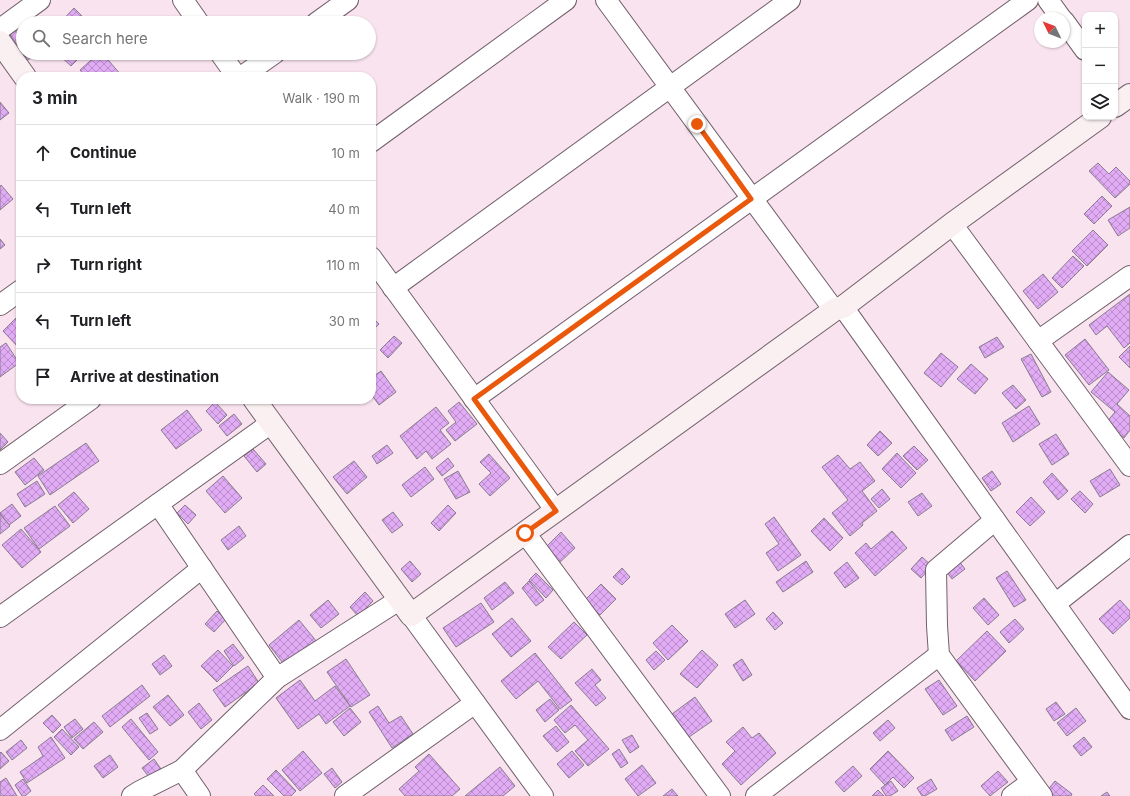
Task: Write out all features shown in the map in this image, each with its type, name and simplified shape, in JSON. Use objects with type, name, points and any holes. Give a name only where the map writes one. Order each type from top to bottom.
[{"type":"street","points":[[18,16],[40,0]]},
{"type":"street","points":[[183,0],[194,16]]},
{"type":"street","points":[[326,16],[348,0]]},
{"type":"street","points":[[376,138],[566,0]]},
{"type":"street","points":[[606,0],[751,199],[839,308],[995,520],[1130,709]]},
{"type":"street","points":[[393,288],[790,0]]},
{"type":"street","points":[[474,399],[1028,0]]},
{"type":"street","points":[[1048,0],[1057,12]]},
{"type":"street","points":[[0,29],[16,17]]},
{"type":"street","points":[[1070,30],[1084,48]]},
{"type":"street","points":[[0,42],[22,72]]},
{"type":"street","points":[[225,60],[233,72]]},
{"type":"street","points":[[248,72],[265,60]]},
{"type":"street","points":[[132,796],[182,770],[277,678],[405,607],[525,533],[839,308],[1096,120]]},
{"type":"street","points":[[952,224],[1038,341],[1128,459]]},
{"type":"street","points":[[376,264],[556,511]]},
{"type":"street","points":[[1038,341],[1130,276]]},
{"type":"street","points":[[0,464],[84,404]]},
{"type":"street","points":[[258,404],[542,796]]},
{"type":"street","points":[[0,617],[271,423]]},
{"type":"street","points":[[158,504],[277,678]]},
{"type":"street","points":[[995,520],[936,570],[937,626],[939,655],[1036,789],[1012,796]]},
{"type":"street","points":[[525,533],[720,796]]},
{"type":"street","points":[[1055,604],[1130,545]]},
{"type":"street","points":[[0,730],[202,568]]},
{"type":"street","points":[[756,796],[939,655]]},
{"type":"street","points":[[345,796],[475,703]]},
{"type":"street","points":[[182,770],[200,796]]},
{"type":"building","points":[[74,8],[82,16],[67,16]]},
{"type":"building","points":[[16,27],[16,43],[8,32]]},
{"type":"building","points":[[64,60],[77,60],[71,66]]},
{"type":"building","points":[[91,60],[108,60],[119,72],[82,72],[80,70]]},
{"type":"building","points":[[0,102],[9,113],[0,120]]},
{"type":"building","points":[[1098,163],[1109,174],[1116,167],[1130,181],[1130,184],[1115,198],[1089,171]]},
{"type":"building","points":[[1,185],[13,199],[0,210],[0,187]]},
{"type":"building","points":[[1102,196],[1112,206],[1094,224],[1084,214]]},
{"type":"building","points":[[1130,207],[1130,228],[1118,236],[1108,220]]},
{"type":"building","points":[[1093,230],[1108,245],[1087,266],[1072,251]]},
{"type":"building","points":[[0,239],[5,245],[0,249]]},
{"type":"building","points":[[1073,256],[1084,266],[1062,288],[1052,278]]},
{"type":"building","points":[[1043,274],[1058,292],[1038,309],[1023,291]]},
{"type":"building","points":[[1130,294],[1130,343],[1124,348],[1107,326],[1096,335],[1089,325]]},
{"type":"building","points":[[16,318],[16,345],[3,331]]},
{"type":"building","points":[[394,336],[402,343],[388,358],[380,350]]},
{"type":"building","points":[[997,337],[1004,347],[985,358],[979,347]]},
{"type":"building","points":[[1085,339],[1109,370],[1089,385],[1065,355]]},
{"type":"building","points":[[6,343],[16,358],[16,365],[0,377],[0,347]]},
{"type":"building","points":[[1130,346],[1130,368],[1119,357]]},
{"type":"building","points":[[941,353],[958,367],[941,387],[924,373]]},
{"type":"building","points":[[1031,354],[1051,392],[1042,397],[1021,359]]},
{"type":"building","points":[[971,364],[988,379],[975,394],[957,379]]},
{"type":"building","points":[[381,371],[396,392],[379,405],[376,401],[376,374]]},
{"type":"building","points":[[1108,372],[1129,390],[1117,404],[1130,416],[1130,430],[1124,438],[1106,423],[1115,412],[1091,392]]},
{"type":"building","points":[[1013,385],[1026,400],[1016,409],[1002,393]]},
{"type":"building","points":[[459,402],[477,424],[455,441],[446,430],[456,422],[448,411]]},
{"type":"building","points":[[213,404],[217,404],[227,415],[218,424],[206,411]]},
{"type":"building","points":[[1029,406],[1040,424],[1013,442],[1002,423]]},
{"type":"building","points":[[436,407],[449,423],[440,430],[451,444],[432,459],[426,451],[417,459],[400,436]]},
{"type":"building","points":[[187,410],[202,430],[176,449],[161,430]]},
{"type":"building","points":[[234,414],[242,424],[227,436],[219,426]]},
{"type":"building","points":[[880,431],[892,443],[878,456],[867,445]]},
{"type":"building","points":[[0,433],[8,442],[0,450]]},
{"type":"building","points":[[1056,434],[1069,454],[1052,465],[1039,444]]},
{"type":"building","points":[[86,443],[99,461],[50,495],[38,476]]},
{"type":"building","points":[[387,445],[393,453],[377,464],[372,456]]},
{"type":"building","points":[[914,446],[928,460],[917,470],[903,456]]},
{"type":"building","points":[[253,449],[266,464],[257,472],[244,456]]},
{"type":"building","points":[[897,453],[916,473],[901,488],[882,469]]},
{"type":"building","points":[[489,454],[510,478],[490,496],[479,484],[491,473],[480,462]]},
{"type":"building","points":[[838,455],[850,469],[860,462],[875,481],[862,491],[877,511],[862,523],[863,525],[850,536],[832,513],[848,500],[822,467]]},
{"type":"building","points":[[34,458],[44,470],[25,485],[15,472]]},
{"type":"building","points":[[448,458],[454,466],[442,476],[436,468]]},
{"type":"building","points":[[354,461],[367,477],[347,494],[333,477]]},
{"type":"building","points":[[425,467],[434,479],[411,497],[402,485]]},
{"type":"building","points":[[1110,469],[1120,485],[1100,497],[1090,481]]},
{"type":"building","points":[[458,471],[470,492],[456,499],[444,479]]},
{"type":"building","points":[[992,471],[1001,484],[991,491],[982,478]]},
{"type":"building","points":[[1052,473],[1068,491],[1058,500],[1043,482]]},
{"type":"building","points":[[223,476],[242,498],[225,513],[206,491]]},
{"type":"building","points":[[37,481],[45,494],[25,507],[17,494]]},
{"type":"building","points":[[882,489],[890,499],[879,508],[871,499]]},
{"type":"building","points":[[1080,491],[1093,504],[1085,513],[1071,499]]},
{"type":"building","points":[[74,492],[89,509],[73,523],[58,505]]},
{"type":"building","points":[[922,493],[932,506],[918,516],[908,502]]},
{"type":"building","points":[[1031,497],[1045,512],[1030,526],[1016,512]]},
{"type":"building","points":[[12,504],[21,516],[9,525],[0,513]]},
{"type":"building","points":[[185,505],[196,515],[188,524],[177,513]]},
{"type":"building","points":[[448,505],[456,513],[439,531],[431,523]]},
{"type":"building","points":[[55,506],[70,526],[39,549],[24,528]]},
{"type":"building","points":[[393,512],[403,525],[392,533],[382,520]]},
{"type":"building","points":[[0,514],[10,526],[0,534]]},
{"type":"building","points":[[774,517],[801,555],[778,571],[766,553],[779,544],[765,524]]},
{"type":"building","points":[[824,518],[843,538],[830,551],[811,531]]},
{"type":"building","points":[[239,526],[246,536],[228,550],[221,540]]},
{"type":"building","points":[[21,529],[41,552],[22,568],[2,545]]},
{"type":"building","points":[[892,531],[907,548],[875,576],[855,553],[866,543],[871,549]]},
{"type":"building","points":[[561,532],[575,548],[557,565],[543,550]]},
{"type":"building","points":[[922,557],[932,566],[921,578],[911,569]]},
{"type":"building","points":[[410,561],[421,574],[412,582],[401,569]]},
{"type":"building","points":[[806,561],[813,572],[783,592],[776,582]]},
{"type":"building","points":[[959,561],[965,569],[952,579],[946,571]]},
{"type":"building","points":[[847,562],[859,578],[845,588],[834,573]]},
{"type":"building","points":[[622,568],[630,577],[622,585],[613,577]]},
{"type":"building","points":[[1007,571],[1026,600],[1014,607],[996,578]]},
{"type":"building","points":[[536,573],[553,590],[546,598],[529,580]]},
{"type":"building","points":[[529,581],[544,600],[536,606],[522,588]]},
{"type":"building","points":[[505,582],[514,593],[492,610],[484,598]]},
{"type":"building","points":[[601,584],[616,599],[600,615],[585,600]]},
{"type":"building","points":[[365,592],[373,601],[358,616],[350,607]]},
{"type":"building","points":[[984,598],[999,615],[988,625],[973,608]]},
{"type":"building","points":[[328,600],[339,614],[321,628],[310,615]]},
{"type":"building","points":[[745,600],[755,614],[735,628],[725,614]]},
{"type":"building","points":[[1120,600],[1130,611],[1130,618],[1113,634],[1099,619]]},
{"type":"building","points":[[481,603],[494,622],[456,647],[443,628]]},
{"type":"building","points":[[217,611],[226,619],[214,632],[205,624]]},
{"type":"building","points":[[773,612],[783,623],[775,630],[766,619]]},
{"type":"building","points":[[512,618],[531,641],[511,657],[492,634]]},
{"type":"building","points":[[1015,619],[1024,629],[1009,643],[1000,632]]},
{"type":"building","points":[[299,620],[317,642],[286,667],[269,645]]},
{"type":"building","points":[[574,622],[587,635],[561,659],[548,647]]},
{"type":"building","points":[[672,625],[688,641],[668,660],[653,643]]},
{"type":"building","points":[[987,631],[1006,651],[975,681],[956,661]]},
{"type":"building","points":[[233,644],[244,658],[234,666],[224,651]]},
{"type":"building","points":[[218,650],[233,666],[217,682],[201,666]]},
{"type":"building","points":[[702,650],[718,665],[697,688],[680,674]]},
{"type":"building","points":[[656,651],[665,660],[654,670],[646,660]]},
{"type":"building","points":[[535,653],[572,700],[560,709],[538,681],[516,699],[501,681]]},
{"type":"building","points":[[164,655],[172,666],[160,675],[152,664]]},
{"type":"building","points":[[346,659],[370,695],[351,707],[327,672]]},
{"type":"building","points":[[742,659],[752,675],[743,681],[733,665]]},
{"type":"building","points":[[248,666],[259,683],[225,707],[213,690]]},
{"type":"building","points":[[592,669],[601,680],[595,685],[606,698],[596,706],[575,683]]},
{"type":"building","points":[[300,680],[315,701],[335,686],[350,706],[326,724],[319,714],[298,729],[276,698]]},
{"type":"building","points":[[939,680],[957,706],[943,715],[925,689]]},
{"type":"building","points":[[142,685],[150,696],[110,727],[102,716]]},
{"type":"building","points":[[168,695],[184,715],[170,726],[153,707]]},
{"type":"building","points":[[695,697],[712,721],[689,737],[672,714]]},
{"type":"building","points":[[550,699],[559,710],[545,722],[536,710]]},
{"type":"building","points":[[1056,702],[1065,714],[1054,721],[1046,709]]},
{"type":"building","points":[[199,703],[212,720],[201,729],[188,712]]},
{"type":"building","points":[[571,705],[609,749],[588,766],[575,751],[588,740],[575,725],[565,733],[554,720]]},
{"type":"building","points":[[378,706],[389,723],[401,716],[413,734],[392,748],[369,712]]},
{"type":"building","points":[[350,708],[361,722],[344,736],[333,722]]},
{"type":"building","points":[[1076,708],[1086,721],[1067,736],[1057,723]]},
{"type":"building","points":[[147,713],[158,729],[150,734],[139,718]]},
{"type":"building","points":[[52,715],[61,725],[53,733],[43,723]]},
{"type":"building","points":[[967,716],[974,727],[952,741],[945,730]]},
{"type":"building","points":[[75,719],[83,729],[72,738],[64,727]]},
{"type":"building","points":[[131,719],[158,752],[149,760],[122,727]]},
{"type":"building","points":[[888,720],[895,728],[880,741],[873,733]]},
{"type":"building","points":[[94,722],[103,732],[83,749],[74,739]]},
{"type":"building","points":[[556,726],[569,742],[557,752],[543,736]]},
{"type":"building","points":[[743,727],[752,738],[759,733],[776,753],[741,785],[722,764],[735,751],[726,742]]},
{"type":"building","points":[[62,729],[79,747],[71,755],[54,737]]},
{"type":"building","points":[[632,735],[639,747],[630,753],[622,740]]},
{"type":"building","points":[[51,737],[65,758],[27,783],[20,772],[43,756],[38,747]]},
{"type":"building","points":[[1084,737],[1092,747],[1081,756],[1073,746]]},
{"type":"building","points":[[21,740],[27,748],[12,760],[6,752]]},
{"type":"building","points":[[619,749],[628,763],[621,768],[612,754]]},
{"type":"building","points":[[303,751],[322,773],[300,791],[282,770]]},
{"type":"building","points":[[572,751],[584,765],[569,778],[557,764]]},
{"type":"building","points":[[888,751],[914,778],[904,788],[893,777],[885,785],[870,769]]},
{"type":"building","points":[[1,752],[9,761],[0,769],[0,753]]},
{"type":"building","points":[[429,754],[460,789],[452,796],[405,796],[399,789],[419,771],[415,767]]},
{"type":"building","points":[[110,755],[118,767],[103,778],[94,766]]},
{"type":"building","points":[[154,759],[161,769],[149,777],[142,768]]},
{"type":"building","points":[[642,765],[656,783],[638,796],[625,779]]},
{"type":"building","points":[[853,766],[862,776],[844,792],[835,782]]},
{"type":"building","points":[[500,767],[515,786],[503,796],[465,796]]},
{"type":"building","points":[[332,768],[342,782],[335,788],[324,774]]},
{"type":"building","points":[[276,770],[296,791],[291,796],[284,796],[267,779]]},
{"type":"building","points":[[998,771],[1008,782],[990,796],[981,786]]},
{"type":"building","points":[[6,778],[17,796],[0,796],[0,782]]},
{"type":"building","points":[[23,779],[31,791],[25,796],[22,796],[15,785]]},
{"type":"building","points":[[931,779],[937,789],[925,796],[922,796],[917,788]]},
{"type":"building","points":[[891,781],[898,791],[890,796],[886,796],[881,788]]},
{"type":"building","points":[[1055,781],[1072,794],[1071,796],[1051,796],[1046,792]]},
{"type":"building","points":[[263,785],[274,796],[256,796],[254,794]]},
{"type":"building","points":[[672,789],[678,796],[663,796]]},
{"type":"building","points":[[878,790],[884,796],[872,796]]},
{"type":"building","points":[[1107,792],[1110,796],[1101,796]]},
{"type":"route","points":[[525,533],[556,511],[474,399],[751,199],[697,124]]}]
